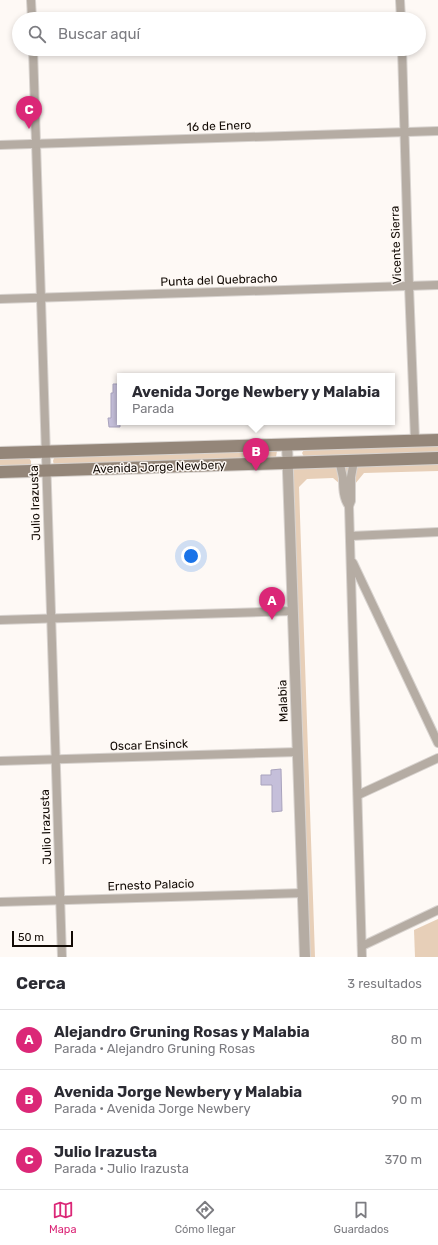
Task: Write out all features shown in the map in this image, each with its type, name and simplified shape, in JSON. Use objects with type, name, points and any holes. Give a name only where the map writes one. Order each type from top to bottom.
[{"type":"main road","name":"Avenida Jorge Newbery","points":[[0,453],[438,440]]},
{"type":"main road","name":"Avenida Jorge Newbery","points":[[0,472],[438,458]]},
{"type":"street","points":[[31,0],[32,12]]},
{"type":"street","points":[[400,0],[401,12]]},
{"type":"street","name":"Julio Irazusta","points":[[33,56],[62,957]]},
{"type":"street","name":"Vicente Sierra","points":[[402,56],[415,440]]},
{"type":"street","name":"16 de Enero","points":[[0,145],[438,131]]},
{"type":"street","name":"Punta del Quebracho","points":[[0,299],[438,285]]},
{"type":"street","name":"Malabia","points":[[287,444],[305,957]]},
{"type":"street","points":[[340,461],[344,491],[349,506]]},
{"type":"street","points":[[354,461],[351,477],[351,501],[349,506],[362,957]]},
{"type":"street","points":[[350,536],[438,532]]},
{"type":"street","points":[[351,559],[438,743]]},
{"type":"street","points":[[0,620],[293,611]]},
{"type":"street","name":"Oscar Ensinck","points":[[0,761],[298,752]]},
{"type":"street","points":[[358,795],[438,758]]},
{"type":"street","name":"Ernesto Palacio","points":[[0,902],[303,893]]},
{"type":"street","points":[[362,946],[438,910]]},
{"type":"shaded area","points":[[438,444],[438,454],[304,457],[302,453],[304,450]]},
{"type":"shaded area","points":[[277,451],[276,457],[54,465],[53,461],[57,456]]},
{"type":"shaded area","points":[[0,458],[29,458],[31,464],[28,467],[0,468]]},
{"type":"shaded area","points":[[438,458],[438,471],[364,473],[355,484],[340,484],[333,478],[307,479],[299,487],[315,957],[305,957],[288,463]]},
{"type":"shaded area","points":[[438,919],[438,957],[415,957],[414,930]]},
{"type":"building","points":[[113,384],[117,384],[117,425],[120,425],[120,427],[109,427],[108,418],[111,418],[111,393],[113,393]]},
{"type":"building","points":[[281,769],[282,811],[272,812],[272,785],[261,785],[261,775],[271,775],[271,770]]},
{"type":"place","name":"Julio Irazusta","points":[[29,129]]},
{"type":"place","name":"Avenida Jorge Newbery y Malabia","points":[[256,471]]},
{"type":"place","name":"Alejandro Gruning Rosas y Malabia","points":[[272,620]]}]
